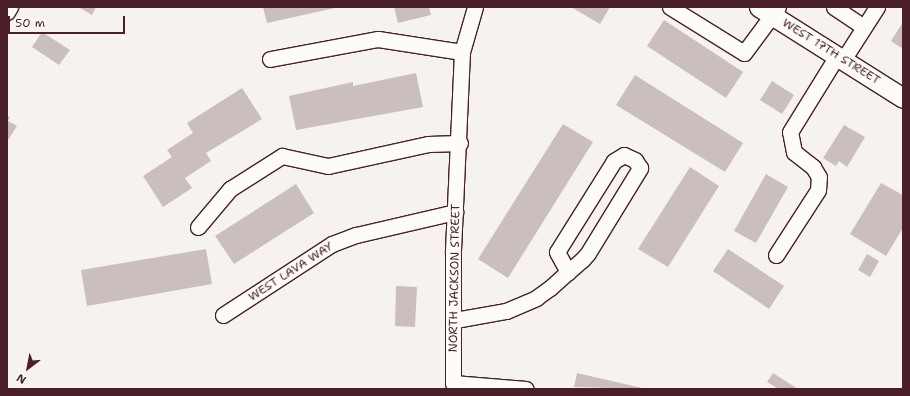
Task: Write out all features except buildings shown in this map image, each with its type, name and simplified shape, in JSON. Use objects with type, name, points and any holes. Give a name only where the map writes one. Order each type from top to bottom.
[{"type":"main road","name":"WEST 17TH STREET","points":[[770,10],[840,58],[903,98]]},
{"type":"street","points":[[7,12],[10,7]]},
{"type":"street","name":"NORTH JACKSON STREET","points":[[475,7],[462,52],[460,143],[455,212],[455,320],[453,383],[526,389]]},
{"type":"street","points":[[670,7],[744,53],[770,10]]},
{"type":"street","points":[[834,7],[864,27]]},
{"type":"street","points":[[776,256],[818,190],[819,176],[813,167],[794,152],[790,132],[840,58],[864,27],[877,7]]},
{"type":"street","points":[[270,59],[378,39],[462,52]]},
{"type":"street","points":[[198,227],[230,189],[282,156],[328,166],[428,144],[460,143]]},
{"type":"street","points":[[455,320],[506,311],[521,305],[550,288],[568,272],[588,253],[640,168],[634,160],[624,155],[614,161],[557,252],[568,272]]},
{"type":"street","name":"WEST LAVA WAY","points":[[223,316],[332,244],[356,235],[455,212]]}]
